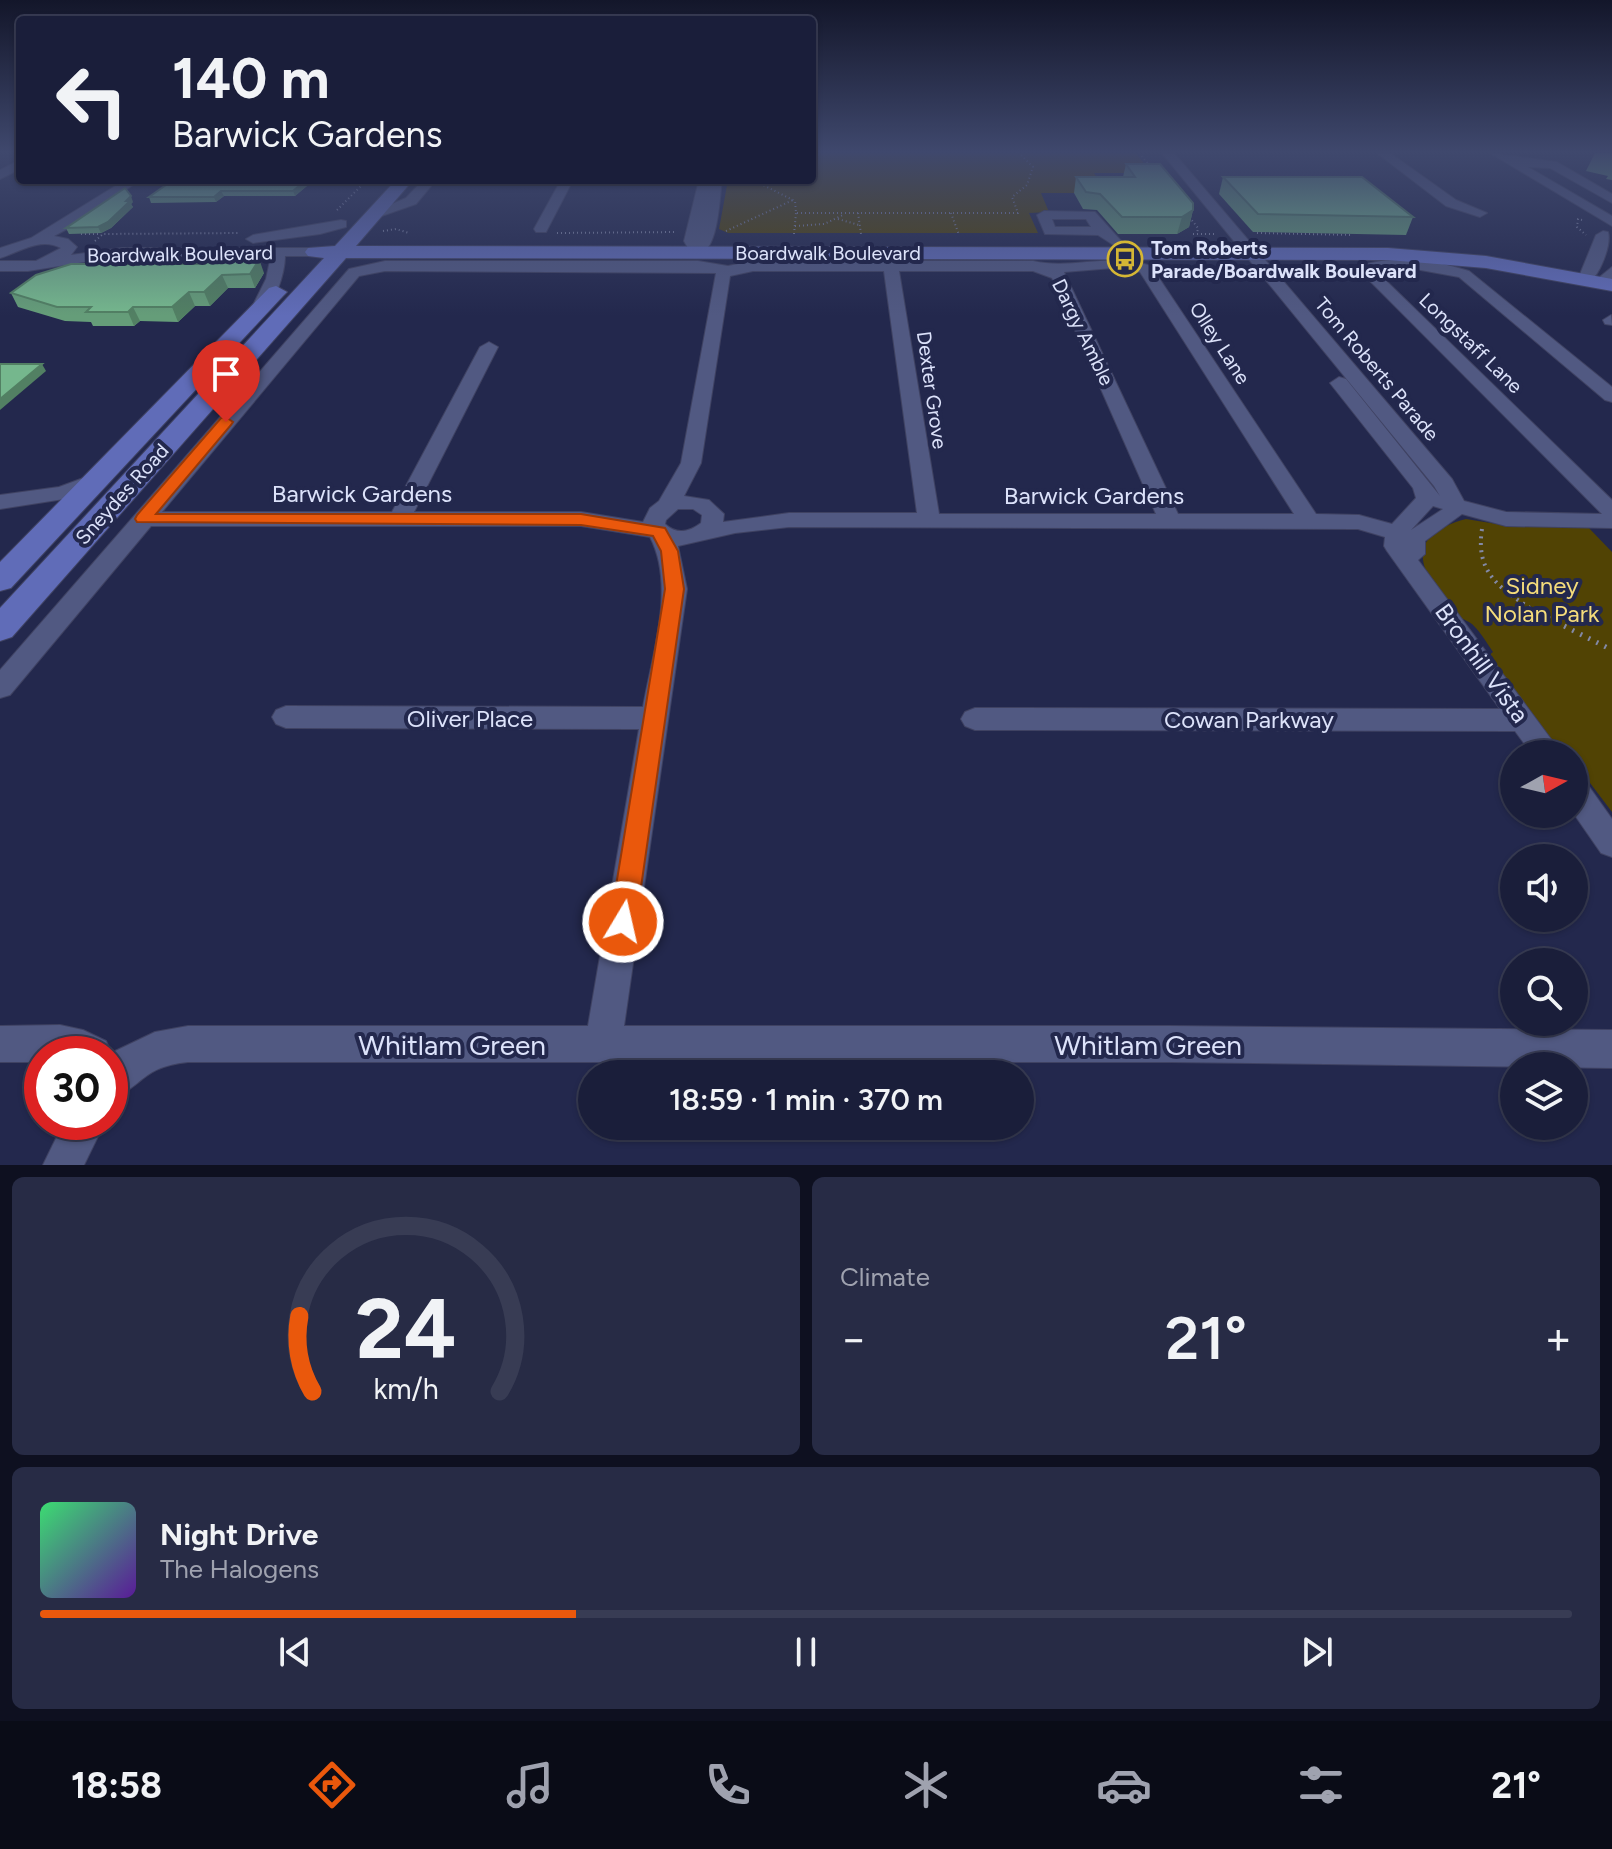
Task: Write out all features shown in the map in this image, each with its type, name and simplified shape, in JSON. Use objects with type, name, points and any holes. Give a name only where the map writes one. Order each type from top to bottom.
[{"type":"main road","name":"Sneydes Road","points":[[0,629],[130,485],[362,207]]},
{"type":"main road","name":"Sneydes Road","points":[[0,581],[259,309],[333,246],[384,226],[392,207]]},
{"type":"main road","name":"Boardwalk Boulevard","points":[[333,246],[384,226],[704,242],[1419,245],[1515,255],[1603,276]]},
{"type":"main road","name":"Boardwalk Boulevard","points":[[333,246],[355,261],[438,252],[704,242],[1108,236],[1225,244]]},
{"type":"main road","points":[[65,512],[130,485]]},
{"type":"street","points":[[0,252],[23,245],[92,207]]},
{"type":"street","points":[[384,226],[404,207]]},
{"type":"street","points":[[541,229],[552,207]]},
{"type":"street","points":[[704,242],[705,207]]},
{"type":"street","points":[[704,242],[711,207]]},
{"type":"street","points":[[1068,207],[1073,214]]},
{"type":"street","name":"Tom Roberts Parade","points":[[1201,207],[1225,244],[1423,487],[1427,498]]},
{"type":"street","points":[[1464,207],[1480,213]]},
{"type":"street","points":[[1584,207],[1607,229],[1603,241],[1603,276]]},
{"type":"street","points":[[1048,236],[1044,215],[1073,214],[1090,215],[1108,236]]},
{"type":"street","points":[[0,281],[68,251],[68,228],[75,219]]},
{"type":"street","points":[[243,240],[309,232],[333,246]]},
{"type":"street","name":"Boardwalk Boulevard","points":[[23,245],[50,241],[68,244],[243,240],[333,246]]},
{"type":"street","name":"Tom Roberts Parade","points":[[1225,244],[1339,358],[1444,484],[1456,506]]},
{"type":"street","name":"Boardwalk Boulevard","points":[[39,264],[122,252],[275,252],[333,246]]},
{"type":"street","points":[[259,309],[279,264],[275,252]]},
{"type":"street","points":[[0,266],[39,264]]},
{"type":"street","name":"Olley Lane","points":[[1051,270],[1066,266],[1135,265],[1146,269],[1309,521]]},
{"type":"street","name":"Longstaff Lane","points":[[1612,396],[1466,276],[1456,271],[1388,265],[1366,269],[1612,512]]},
{"type":"street","name":"Dargy Amble","points":[[143,519],[350,276],[360,270],[385,266],[698,266],[727,270],[753,266],[1033,266],[1051,270],[1061,279],[1170,521]]},
{"type":"street","name":"Dexter Grove","points":[[891,266],[929,521]]},
{"type":"street","points":[[675,589],[669,551],[658,532],[655,517],[667,506],[691,463],[722,276],[727,270]]},
{"type":"street","points":[[399,519],[489,347]]},
{"type":"street","points":[[1318,357],[1339,358]]},
{"type":"street","points":[[603,1045],[675,589],[700,535],[713,523],[713,514],[701,500],[691,463]]},
{"type":"street","points":[[2,502],[64,493],[97,479]]},
{"type":"street","points":[[1406,535],[1427,498],[1506,519],[1612,521]]},
{"type":"street","points":[[2,502],[42,511],[65,512]]},
{"type":"street","points":[[667,506],[689,502],[708,508]]},
{"type":"street","name":"Barwick Gardens","points":[[143,519],[581,519],[667,506]]},
{"type":"street","points":[[1406,535],[1445,520],[1456,506]]},
{"type":"street","name":"Barwick Gardens","points":[[708,508],[789,520]]},
{"type":"street","points":[[0,688],[143,519]]},
{"type":"street","name":"Barwick Gardens","points":[[581,519],[658,532]]},
{"type":"street","name":"Barwick Gardens","points":[[700,535],[735,526],[789,520],[1350,521],[1406,535]]},
{"type":"street","points":[[658,532],[680,539],[700,535]]},
{"type":"street","name":"Bronhill Vista","points":[[1406,535],[1417,572],[1538,740]]},
{"type":"street","name":"Oliver Place","points":[[286,717],[655,718]]},
{"type":"street","name":"Cowan Parkway","points":[[975,719],[1524,720]]},
{"type":"street","points":[[1588,810],[1612,844]]},
{"type":"street","points":[[0,1044],[24,1044]]},
{"type":"street","name":"Whitlam Green","points":[[128,1061],[171,1045],[188,1044],[1171,1044],[1612,1049]]},
{"type":"street","points":[[63,1165],[76,1140]]},
{"type":"path","points":[[704,242],[777,207]]},
{"type":"path","points":[[794,234],[796,207]]},
{"type":"path","points":[[796,213],[1018,213],[1016,207]]},
{"type":"path","points":[[1182,207],[1225,244]]},
{"type":"path","points":[[795,226],[824,224],[845,213]]},
{"type":"path","points":[[858,213],[861,234]]},
{"type":"path","points":[[951,213],[959,235]]},
{"type":"path","points":[[838,219],[859,225]]},
{"type":"path","points":[[1185,224],[1225,244]]},
{"type":"green space","points":[[723,207],[1047,207],[1049,212],[1029,213],[1038,233],[728,233],[719,229]]},
{"type":"green space","name":"Sidney Nolan Park","points":[[1466,519],[1509,526],[1587,526],[1612,552],[1612,812],[1588,780],[1588,740],[1550,740],[1488,656],[1493,652],[1482,635],[1472,624],[1458,616],[1434,587],[1423,560],[1424,547],[1431,536]]},
{"type":"building","points":[[96,207],[123,207],[98,227],[66,228]]},
{"type":"building","points":[[1113,207],[1193,207],[1182,217],[1122,217]]},
{"type":"building","points":[[1252,207],[1401,207],[1413,217],[1258,214]]},
{"type":"building","points":[[223,249],[252,250],[259,260],[250,274],[222,275],[204,292],[189,292],[172,307],[133,307],[128,312],[86,312],[91,307],[57,307],[11,293],[36,275],[71,264],[205,264]]},
{"type":"building","points":[[0,364],[42,364],[0,399]]},
{"type":"place","name":"Tom Roberts Parade/Boardwalk Boulevard","points":[[1125,259]]},
{"type":"route","points":[[226,422],[143,519],[581,519],[659,532],[669,551],[675,589],[623,922]]}]
